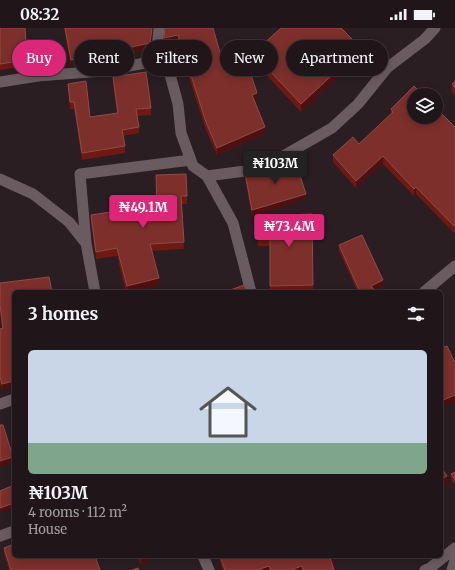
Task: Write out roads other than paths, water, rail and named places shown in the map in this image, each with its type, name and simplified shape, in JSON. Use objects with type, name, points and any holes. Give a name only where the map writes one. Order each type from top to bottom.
[{"type":"street","points":[[158,40],[159,28]]},
{"type":"street","points":[[207,176],[245,171],[278,159],[332,128],[358,104],[387,68],[425,39],[435,28]]},
{"type":"street","points":[[0,82],[38,76],[102,71],[142,64]]},
{"type":"street","points":[[170,76],[178,104],[181,133],[190,160],[193,166],[207,176],[233,223],[250,290]]},
{"type":"street","points":[[95,290],[86,243],[80,174],[190,160]]},
{"type":"street","points":[[0,179],[33,194],[69,222],[86,243]]},
{"type":"street","points":[[426,290],[455,266]]},
{"type":"street","points":[[0,404],[12,400]]},
{"type":"street","points":[[0,536],[12,532]]},
{"type":"street","points":[[443,558],[455,548]]},
{"type":"street","points":[[204,558],[209,570]]},
{"type":"street","points":[[425,570],[442,558]]},
{"type":"street","points":[[452,570],[455,560]]}]
